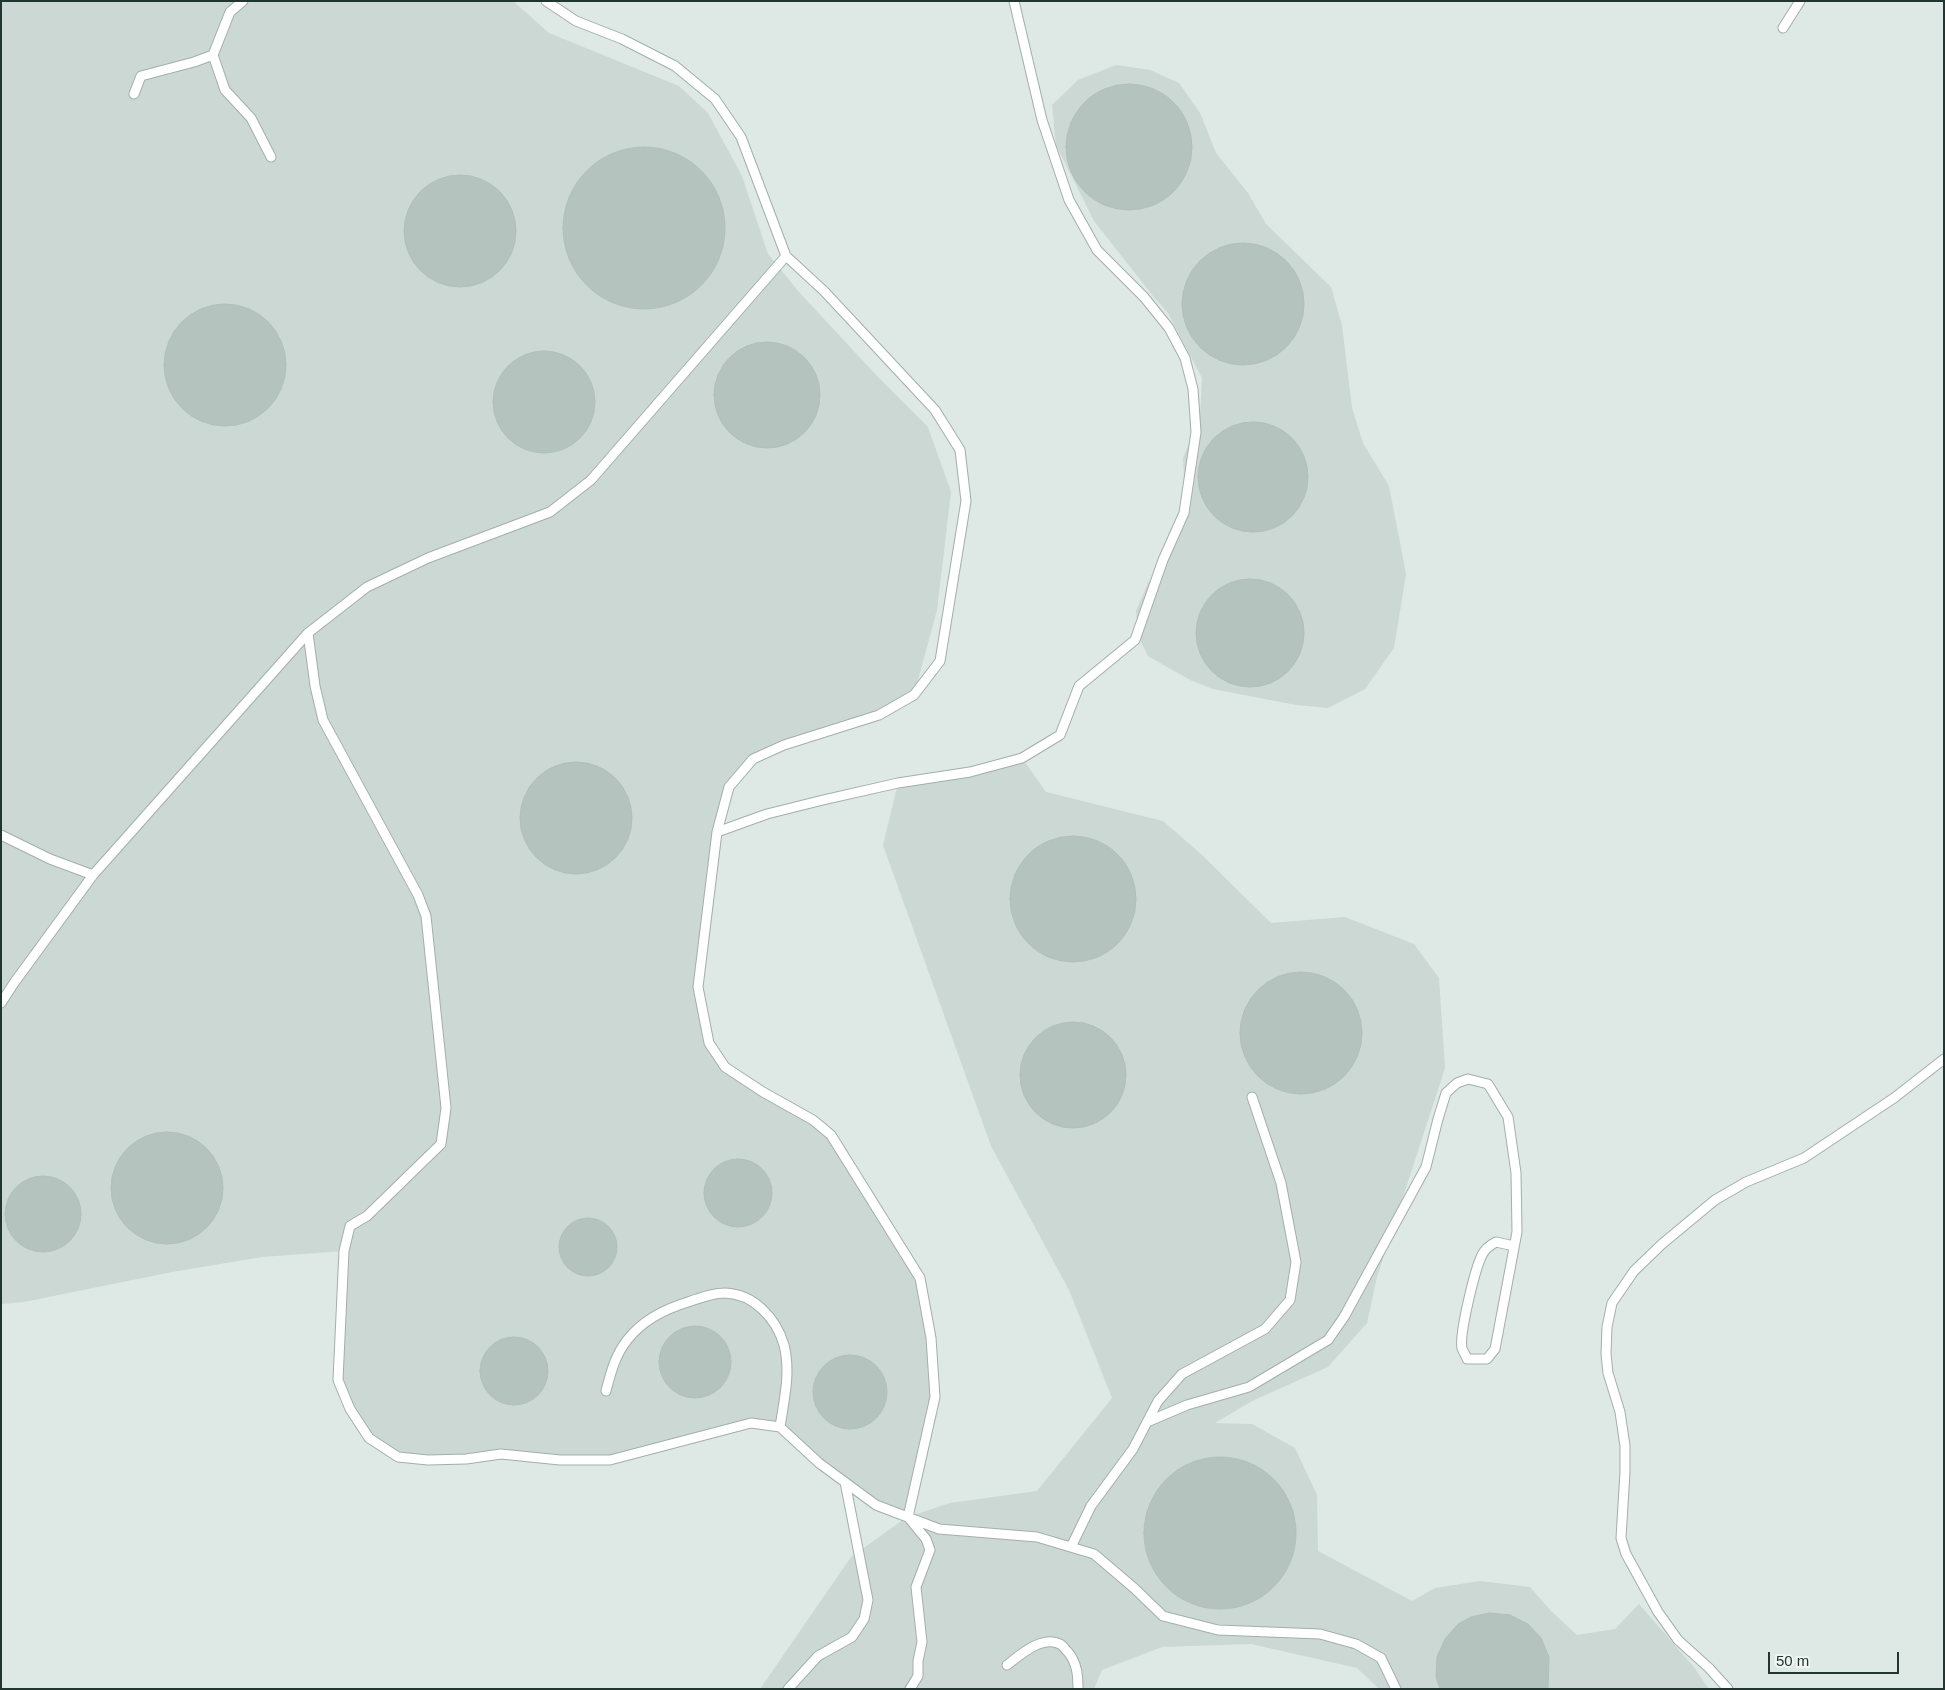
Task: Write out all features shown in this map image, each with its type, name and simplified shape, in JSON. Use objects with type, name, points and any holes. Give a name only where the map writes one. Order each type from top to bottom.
[{"type":"lane","points":[[243,1],[230,12],[213,55],[225,90],[251,118],[271,157]]},
{"type":"lane","points":[[546,1],[576,21],[622,40],[675,66],[714,99],[741,137],[786,256],[824,291],[935,410],[960,450],[966,501],[940,660],[914,695],[879,715],[784,745],[754,759],[729,787],[717,832],[698,988],[709,1043],[725,1067],[763,1092],[813,1120],[831,1135],[920,1278],[931,1338],[935,1397],[908,1517]]},
{"type":"lane","points":[[717,832],[767,814],[823,800],[898,783],[970,772],[1022,758],[1060,735],[1079,686],[1135,640],[1163,560],[1184,513],[1196,432],[1193,389],[1185,358],[1169,328],[1144,297],[1097,250],[1069,200],[1042,120],[1014,1]]},
{"type":"lane","points":[[1783,28],[1800,1]]},
{"type":"lane","points":[[134,94],[141,76],[213,55]]},
{"type":"lane","points":[[1,1003],[14,982],[93,875],[308,633],[368,587],[428,558],[550,512],[591,480],[786,256]]},
{"type":"lane","points":[[308,633],[315,686],[323,720],[418,895],[426,916],[446,1108],[441,1144],[367,1216],[350,1226],[344,1250],[338,1380],[350,1409],[369,1438],[398,1457],[428,1460],[466,1459],[501,1454],[560,1460],[610,1460],[752,1423],[780,1428],[819,1464],[876,1505],[939,1528],[1037,1537],[1094,1554],[1163,1616],[1218,1630],[1320,1634],[1356,1644],[1381,1658],[1396,1689]]},
{"type":"lane","points":[[1,835],[50,859],[93,875]]},
{"type":"lane","points":[[1728,1689],[1709,1668],[1678,1640],[1658,1612],[1626,1554],[1620,1538],[1626,1472],[1625,1446],[1620,1412],[1608,1373],[1606,1354],[1607,1327],[1612,1302],[1634,1271],[1715,1200],[1746,1182],[1804,1158],[1886,1104],[1944,1059]]},
{"type":"lane","points":[[1147,1422],[1187,1405],[1249,1387],[1328,1340],[1344,1318],[1426,1167],[1446,1093],[1457,1083],[1468,1079],[1488,1084],[1508,1117],[1516,1173],[1517,1232],[1494,1349],[1487,1359],[1467,1359],[1462,1347],[1464,1323],[1477,1269],[1483,1254],[1490,1245],[1496,1242],[1514,1246]]},
{"type":"lane","points":[[1071,1547],[1091,1506],[1132,1449],[1158,1401],[1182,1374],[1265,1329],[1290,1300],[1296,1262],[1281,1183],[1252,1097]]},
{"type":"lane","points":[[606,1391],[614,1360],[628,1339],[648,1320],[669,1308],[702,1297],[724,1293],[757,1303],[773,1321],[783,1343],[787,1361],[780,1428]]},
{"type":"lane","points":[[788,1689],[818,1656],[852,1636],[864,1619],[868,1600],[845,1482]]},
{"type":"lane","points":[[908,1517],[926,1539],[930,1550],[916,1588],[922,1642],[918,1676],[910,1689]]},
{"type":"lane","points":[[1007,1664],[1030,1648],[1048,1642],[1060,1644],[1074,1660],[1078,1672],[1078,1689]]},
{"type":"shaded area","points":[[1,1],[513,1],[549,33],[679,86],[708,113],[742,176],[768,254],[799,292],[877,376],[928,427],[951,492],[937,610],[914,695],[879,715],[754,759],[729,787],[717,832],[698,987],[709,1043],[725,1067],[831,1135],[920,1278],[935,1397],[908,1517],[950,1503],[1037,1491],[1112,1398],[1069,1290],[991,1146],[883,845],[898,783],[1022,758],[1046,792],[1163,821],[1202,855],[1271,923],[1345,917],[1414,944],[1439,978],[1445,1068],[1377,1277],[1367,1323],[1328,1367],[1252,1401],[1215,1423],[1252,1424],[1295,1448],[1317,1495],[1318,1551],[1412,1601],[1435,1588],[1480,1581],[1530,1587],[1551,1611],[1577,1635],[1615,1629],[1639,1604],[1693,1666],[1709,1689],[1379,1689],[1357,1668],[1251,1644],[1162,1647],[1102,1670],[1094,1689],[760,1689],[851,1557],[907,1517],[876,1505],[780,1427],[751,1423],[610,1460],[501,1454],[398,1457],[369,1438],[338,1380],[344,1251],[262,1257],[172,1272],[24,1302],[1,1304]]},
{"type":"shaded area","points":[[1116,65],[1150,70],[1179,83],[1200,113],[1216,153],[1248,193],[1266,224],[1331,287],[1342,325],[1352,408],[1363,443],[1389,486],[1406,574],[1394,648],[1365,689],[1328,708],[1296,705],[1213,689],[1190,680],[1148,656],[1139,638],[1136,611],[1148,583],[1176,538],[1185,498],[1183,458],[1200,417],[1202,378],[1168,313],[1094,221],[1056,145],[1052,105],[1078,80]]},
{"type":"building","points":[[1129,84],[1153,89],[1164,94],[1174,102],[1182,112],[1187,123],[1192,147],[1187,171],[1182,182],[1174,192],[1164,200],[1153,205],[1129,210],[1105,205],[1094,200],[1084,192],[1076,182],[1071,171],[1066,147],[1071,123],[1076,112],[1084,102],[1094,94],[1105,89]]},
{"type":"building","points":[[644,147],[660,149],[675,154],[689,161],[701,171],[711,183],[718,197],[723,212],[725,228],[723,244],[718,259],[711,273],[701,285],[689,295],[675,302],[660,307],[644,309],[628,307],[613,302],[599,295],[587,285],[577,273],[570,259],[565,244],[563,228],[565,212],[570,197],[577,183],[587,171],[599,161],[613,154],[628,149]]},
{"type":"building","points":[[460,175],[482,179],[500,191],[512,209],[516,231],[512,253],[500,271],[482,283],[460,287],[438,283],[420,271],[408,253],[404,231],[408,209],[420,191],[438,179]]},
{"type":"building","points":[[1243,243],[1255,244],[1266,248],[1286,261],[1299,281],[1303,292],[1303,316],[1299,327],[1286,347],[1266,360],[1255,364],[1243,365],[1231,364],[1220,360],[1200,347],[1187,327],[1183,316],[1182,304],[1183,292],[1187,281],[1200,261],[1220,248],[1231,244]]},
{"type":"building","points":[[225,304],[248,308],[268,322],[282,342],[286,365],[282,388],[268,408],[248,422],[225,426],[202,422],[182,408],[168,388],[164,365],[168,342],[182,322],[202,308]]},
{"type":"building","points":[[767,342],[787,346],[804,358],[816,375],[820,395],[816,415],[804,432],[787,444],[767,448],[747,444],[730,432],[718,415],[714,395],[718,375],[730,358],[747,346]]},
{"type":"building","points":[[544,351],[564,355],[580,366],[591,382],[595,402],[591,422],[580,438],[564,449],[544,453],[524,449],[508,438],[497,422],[493,402],[497,382],[508,366],[524,355]]},
{"type":"building","points":[[1253,422],[1274,426],[1292,438],[1304,456],[1308,477],[1304,498],[1292,516],[1274,528],[1253,532],[1232,528],[1214,516],[1202,498],[1198,477],[1202,456],[1214,438],[1232,426]]},
{"type":"building","points":[[1250,579],[1271,583],[1288,595],[1300,612],[1304,633],[1300,654],[1288,671],[1271,683],[1250,687],[1229,683],[1212,671],[1200,654],[1196,633],[1200,612],[1212,595],[1229,583]]},
{"type":"building","points":[[576,762],[597,766],[616,778],[628,797],[632,818],[628,839],[616,858],[597,870],[576,874],[555,870],[536,858],[524,839],[520,818],[524,797],[536,778],[555,766]]},
{"type":"building","points":[[1073,836],[1097,841],[1117,855],[1131,875],[1136,899],[1131,923],[1117,943],[1097,957],[1073,962],[1049,957],[1029,943],[1015,923],[1010,899],[1015,875],[1029,855],[1049,841]]},
{"type":"building","points":[[1301,972],[1324,977],[1344,990],[1357,1010],[1362,1033],[1357,1056],[1344,1076],[1324,1089],[1301,1094],[1278,1089],[1258,1076],[1245,1056],[1240,1033],[1245,1010],[1258,990],[1278,977]]},
{"type":"building","points":[[1073,1022],[1093,1026],[1111,1037],[1122,1055],[1126,1075],[1122,1095],[1111,1113],[1093,1124],[1073,1128],[1053,1124],[1035,1113],[1024,1095],[1020,1075],[1024,1055],[1035,1037],[1053,1026]]},
{"type":"building","points":[[167,1132],[188,1136],[207,1148],[219,1167],[223,1188],[219,1209],[207,1228],[188,1240],[167,1244],[146,1240],[127,1228],[115,1209],[111,1188],[115,1167],[127,1148],[146,1136]]},
{"type":"building","points":[[738,1159],[751,1162],[762,1169],[769,1180],[772,1193],[769,1206],[762,1217],[751,1224],[738,1227],[725,1224],[714,1217],[707,1206],[704,1193],[707,1180],[714,1169],[725,1162]]},
{"type":"building","points":[[36,1176],[50,1176],[64,1182],[75,1193],[81,1207],[78,1229],[70,1241],[50,1252],[36,1252],[22,1246],[11,1235],[5,1221],[5,1207],[11,1193],[22,1182]]},
{"type":"building","points":[[588,1218],[604,1223],[612,1231],[617,1247],[612,1263],[604,1271],[588,1276],[572,1271],[564,1263],[559,1247],[564,1231],[572,1223]]},
{"type":"building","points":[[695,1326],[715,1332],[725,1342],[731,1362],[725,1382],[715,1392],[695,1398],[675,1392],[665,1382],[659,1362],[665,1342],[675,1332]]},
{"type":"building","points":[[514,1337],[527,1340],[538,1347],[545,1358],[548,1371],[545,1384],[538,1395],[527,1402],[514,1405],[501,1402],[490,1395],[483,1384],[480,1371],[483,1358],[490,1347],[501,1340]]},
{"type":"building","points":[[843,1355],[857,1355],[871,1361],[881,1371],[887,1385],[887,1399],[881,1413],[871,1423],[857,1429],[843,1429],[829,1423],[819,1413],[813,1399],[813,1385],[819,1371],[829,1361]]},
{"type":"building","points":[[1220,1457],[1249,1463],[1262,1470],[1273,1480],[1283,1491],[1290,1504],[1296,1533],[1290,1562],[1283,1575],[1273,1586],[1262,1596],[1249,1603],[1220,1609],[1191,1603],[1178,1596],[1167,1586],[1157,1575],[1150,1562],[1144,1533],[1150,1504],[1157,1491],[1167,1480],[1178,1470],[1191,1463]]},
{"type":"building","points":[[1490,1613],[1510,1615],[1528,1624],[1541,1638],[1549,1657],[1548,1689],[1440,1689],[1436,1677],[1437,1657],[1445,1639],[1458,1624],[1471,1617]]}]
